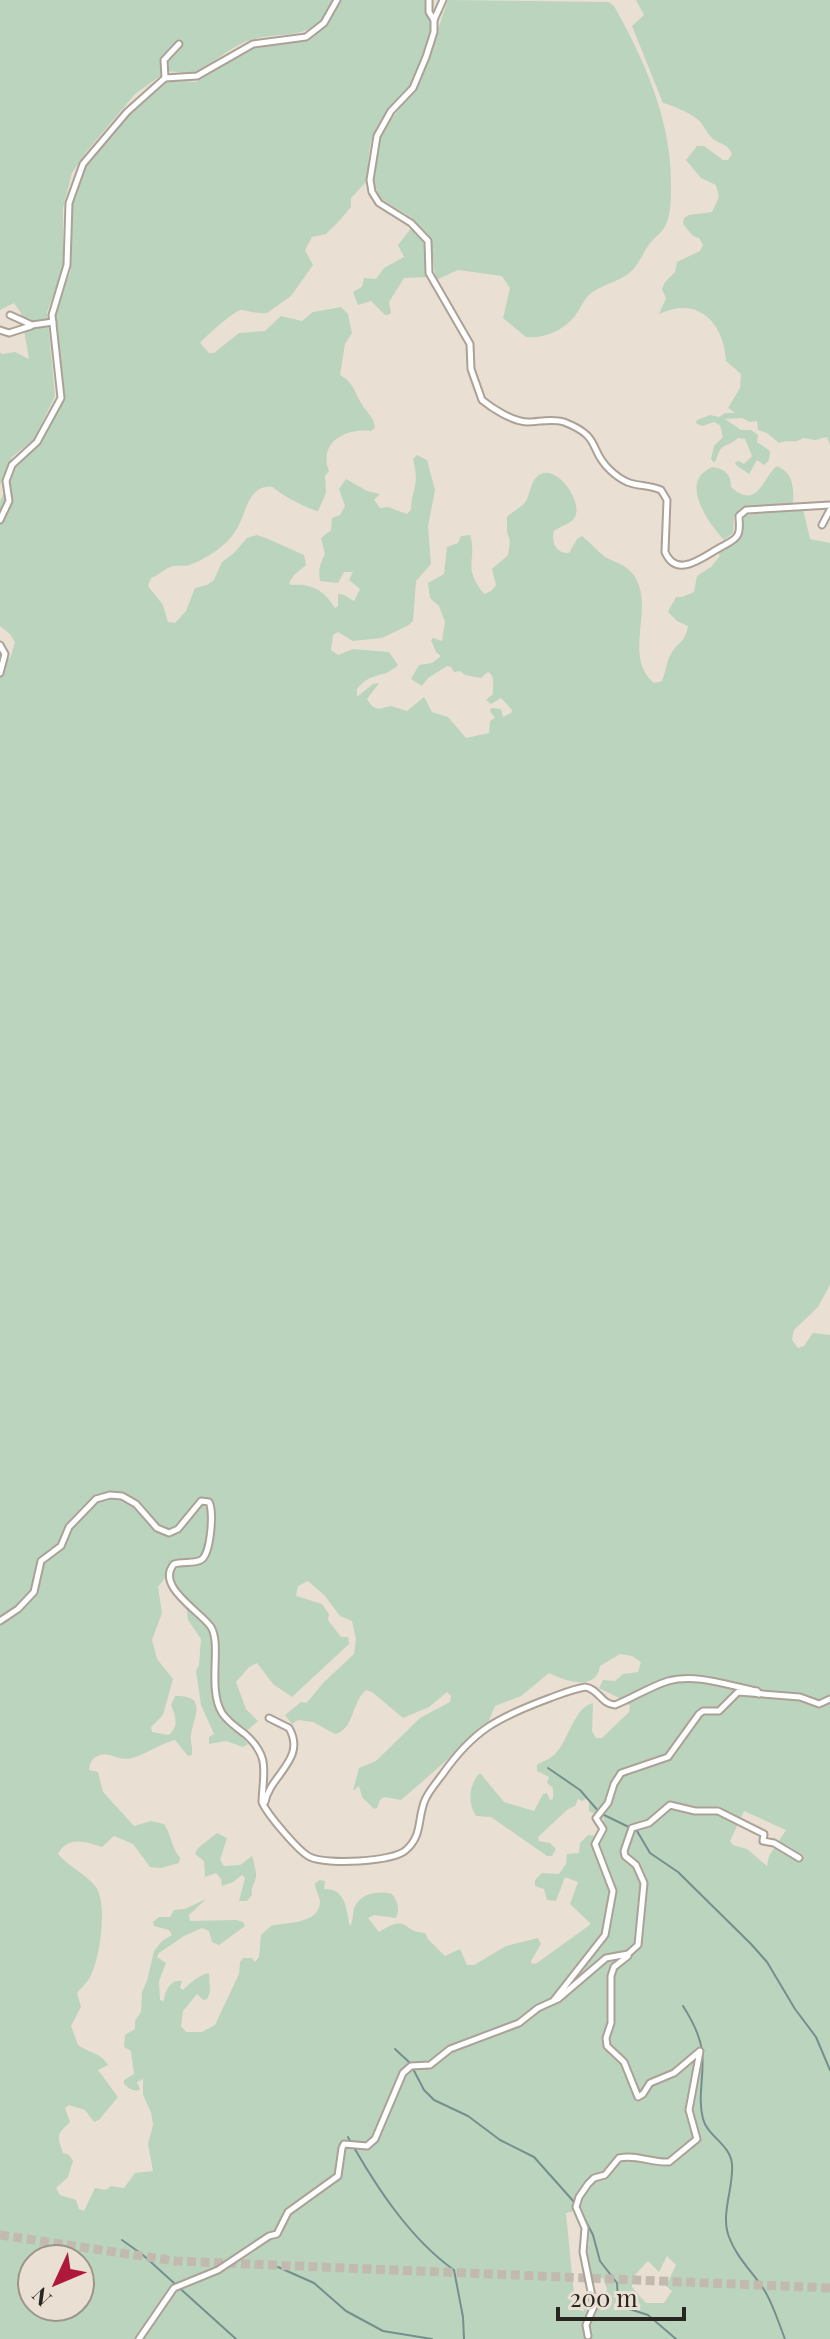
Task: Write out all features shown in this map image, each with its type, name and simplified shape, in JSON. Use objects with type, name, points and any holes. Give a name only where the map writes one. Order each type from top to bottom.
[{"type":"street","points":[[0,520],[9,501],[8,475],[12,465],[42,434],[61,398],[53,322],[55,301],[67,265],[69,203],[76,177],[93,151],[165,78],[197,76],[253,44],[306,37],[324,23],[337,0]]},
{"type":"street","points":[[429,0],[429,12],[434,20]]},
{"type":"street","points":[[443,0],[434,20],[433,37],[414,85],[391,111],[377,136],[370,180],[372,192],[379,203],[411,223],[426,238],[428,268],[471,347],[471,369],[482,400],[520,421],[559,421],[588,434],[613,473],[633,485],[657,488],[665,494],[665,552],[677,565],[692,564],[736,538],[739,516],[746,510],[830,507],[822,525]]},
{"type":"street","points":[[165,78],[162,70],[164,60],[179,44]]},
{"type":"street","points":[[10,315],[32,325]]},
{"type":"street","points":[[0,330],[9,333],[53,322]]},
{"type":"street","points":[[0,645],[5,654],[0,673]]},
{"type":"street","points":[[0,1621],[18,1609],[34,1592],[41,1561],[61,1546],[69,1527],[96,1499],[122,1496],[136,1504],[157,1528],[169,1533],[178,1529],[201,1501],[209,1502],[212,1515],[206,1553],[198,1561],[174,1564],[169,1579],[215,1635],[213,1668],[218,1702],[223,1714],[261,1751],[265,1768],[264,1807],[274,1823],[311,1858],[379,1861],[406,1850]]},
{"type":"street","points":[[401,1859],[418,1834],[428,1794],[453,1760],[486,1727],[514,1710],[585,1687],[593,1689],[608,1704],[615,1705],[641,1691],[677,1679],[716,1683],[757,1691],[759,1694]]},
{"type":"street","points":[[553,2001],[605,1935],[613,1891],[595,1844],[603,1829],[596,1818],[610,1800],[621,1773],[668,1757],[699,1714],[719,1711],[738,1692],[800,1697],[819,1704],[830,1699]]},
{"type":"street","points":[[264,1807],[270,1786],[287,1769],[295,1750],[289,1728],[269,1718]]},
{"type":"street","points":[[588,2338],[586,2325],[594,2306],[583,2252],[585,2228],[576,2207],[579,2197],[594,2178],[605,2175],[619,2158],[637,2157],[647,2161],[669,2162],[697,2139],[689,2110],[700,2051],[674,2073],[650,2083],[638,2097],[624,2062],[607,2046],[611,2023],[611,1976],[614,1967],[638,1945],[644,1883],[636,1865],[624,1851],[632,1830],[649,1823],[670,1805],[695,1811],[718,1811],[764,1834],[763,1841],[774,1843],[798,1857]]},
{"type":"street","points":[[139,2339],[178,2286],[218,2270],[269,2236],[277,2234],[288,2212],[338,2176],[344,2144],[367,2146],[375,2139],[403,2073],[410,2067],[430,2065],[450,2049],[505,2030],[553,2001],[606,1958],[635,1950]]},
{"type":"street","points":[[588,2338],[592,2326]]},
{"type":"green space","points":[[0,0],[333,0],[317,24],[308,30],[248,41],[194,74],[167,71],[135,94],[87,151],[72,173],[63,208],[63,269],[47,312],[55,396],[34,439],[12,457],[0,485],[0,352],[15,352],[29,359],[21,313],[14,303],[0,310]]},
{"type":"green space","points":[[340,0],[427,0],[432,36],[423,62],[414,81],[375,131],[368,161],[368,180],[351,198],[351,207],[326,234],[312,237],[305,250],[313,265],[291,296],[267,313],[238,311],[200,343],[209,353],[214,353],[239,333],[265,331],[281,316],[302,321],[313,312],[341,307],[348,314],[352,333],[345,344],[340,375],[353,388],[375,428],[344,435],[331,445],[327,452],[329,471],[325,476],[326,493],[318,511],[281,494],[273,487],[264,487],[253,495],[236,530],[223,546],[198,561],[170,567],[151,578],[148,586],[163,605],[168,622],[175,623],[186,611],[195,588],[214,580],[222,562],[247,538],[257,535],[304,555],[306,565],[294,575],[289,583],[291,585],[317,589],[335,608],[338,606],[338,594],[354,601],[360,589],[349,580],[353,572],[344,572],[338,583],[320,581],[319,577],[325,554],[321,538],[331,530],[332,518],[340,515],[345,506],[339,489],[346,479],[367,491],[380,494],[374,500],[380,508],[388,507],[407,514],[411,510],[416,481],[413,459],[417,455],[427,460],[435,490],[428,526],[431,564],[416,581],[413,621],[382,638],[353,641],[338,632],[333,635],[331,650],[338,655],[353,649],[389,652],[398,665],[362,683],[357,689],[357,697],[379,683],[367,699],[372,706],[378,709],[391,706],[407,711],[424,697],[432,712],[448,717],[466,738],[489,733],[490,721],[495,718],[491,708],[501,709],[503,717],[512,710],[501,698],[491,704],[486,700],[493,694],[493,679],[488,672],[481,678],[454,672],[447,666],[428,678],[422,686],[411,679],[419,665],[432,663],[441,656],[431,640],[442,641],[445,622],[439,606],[430,598],[428,583],[444,574],[447,547],[458,543],[461,536],[470,535],[473,576],[484,594],[491,591],[496,585],[492,569],[508,555],[507,517],[525,503],[533,482],[541,474],[555,475],[561,480],[572,495],[577,511],[573,519],[554,531],[553,539],[558,549],[569,553],[582,536],[605,557],[625,567],[635,577],[642,603],[640,660],[654,683],[662,681],[669,657],[683,640],[688,626],[668,612],[676,597],[694,592],[697,576],[711,567],[720,556],[718,552],[736,540],[743,515],[803,509],[810,539],[830,543],[830,1285],[818,1307],[794,1330],[792,1340],[798,1348],[804,1346],[813,1333],[830,1335],[830,2339],[0,2339],[0,671],[11,656],[15,642],[0,626],[0,501],[19,461],[41,443],[63,398],[55,313],[71,270],[72,200],[85,166],[125,117],[167,80],[196,82],[248,49],[313,37],[330,21]],"holes":[[[165,1578],[186,1604],[188,1620],[201,1639],[196,1671],[201,1705],[214,1734],[209,1737],[209,1744],[226,1741],[243,1747],[248,1744],[238,1733],[258,1721],[246,1709],[236,1682],[249,1667],[257,1663],[273,1684],[292,1697],[349,1644],[348,1637],[341,1637],[328,1620],[329,1614],[322,1604],[296,1596],[298,1586],[308,1581],[325,1596],[340,1616],[352,1621],[356,1639],[354,1654],[306,1703],[301,1702],[285,1715],[292,1724],[298,1720],[313,1722],[335,1734],[346,1727],[366,1690],[403,1718],[429,1707],[447,1692],[451,1696],[450,1702],[420,1718],[376,1761],[359,1768],[353,1791],[359,1786],[362,1797],[374,1809],[384,1797],[401,1800],[487,1725],[495,1706],[521,1696],[549,1673],[571,1681],[586,1682],[593,1679],[600,1666],[620,1654],[632,1656],[641,1662],[638,1672],[623,1674],[615,1681],[603,1680],[599,1688],[623,1700],[630,1706],[629,1712],[602,1738],[596,1738],[592,1731],[593,1703],[586,1706],[559,1749],[537,1765],[537,1771],[549,1777],[547,1783],[553,1788],[553,1799],[550,1800],[547,1793],[543,1794],[534,1811],[504,1802],[480,1773],[472,1788],[470,1800],[476,1816],[491,1817],[547,1856],[552,1856],[556,1849],[550,1843],[539,1841],[538,1837],[575,1806],[578,1799],[582,1801],[589,1797],[589,1811],[604,1819],[604,1826],[597,1836],[588,1835],[580,1843],[579,1853],[567,1854],[566,1864],[559,1874],[542,1873],[535,1880],[535,1886],[544,1889],[547,1900],[556,1901],[565,1877],[578,1882],[570,1904],[591,1924],[537,1963],[532,1964],[531,1961],[541,1944],[538,1938],[506,1946],[474,1965],[467,1965],[460,1949],[445,1956],[425,1933],[404,1925],[395,1924],[379,1932],[368,1918],[374,1915],[396,1918],[398,1906],[392,1894],[367,1895],[358,1901],[350,1926],[341,1896],[324,1889],[325,1881],[320,1880],[315,1883],[320,1902],[314,1915],[271,1926],[262,1934],[259,1957],[255,1962],[252,1958],[243,1958],[240,1962],[239,1974],[215,2025],[202,2032],[186,2032],[181,2026],[183,2011],[197,1994],[203,2000],[207,1999],[210,1992],[209,1973],[195,1979],[183,1990],[180,1988],[182,1981],[174,1982],[167,1990],[164,2001],[160,2000],[159,1981],[166,1963],[157,1957],[159,1953],[202,1928],[209,1931],[212,1942],[219,1945],[245,1926],[236,1920],[190,1921],[189,1915],[206,1899],[185,1909],[174,1910],[170,1917],[159,1917],[153,1922],[154,1926],[169,1930],[172,1935],[154,1951],[142,1992],[141,2012],[135,2021],[135,2029],[125,2035],[124,2047],[131,2051],[134,2074],[124,2080],[124,2084],[137,2091],[140,2089],[137,2082],[143,2079],[143,2095],[151,2112],[153,2125],[148,2144],[153,2171],[135,2173],[124,2188],[95,2188],[84,2211],[79,2209],[76,2200],[60,2195],[56,2188],[68,2177],[73,2161],[63,2153],[59,2139],[60,2133],[70,2122],[65,2108],[69,2105],[85,2110],[94,2122],[118,2097],[98,2070],[108,2065],[98,2055],[78,2045],[71,2026],[81,2007],[77,1993],[89,1979],[96,1959],[102,1919],[100,1895],[92,1882],[58,1854],[72,1842],[102,1847],[114,1836],[133,1844],[150,1867],[161,1868],[179,1863],[180,1858],[164,1824],[151,1821],[134,1826],[103,1792],[98,1772],[89,1770],[97,1756],[106,1754],[132,1758],[175,1740],[188,1756],[192,1755],[191,1735],[196,1709],[192,1699],[175,1696],[171,1705],[176,1721],[169,1735],[152,1732],[151,1727],[163,1715],[173,1679],[157,1659],[152,1640],[162,1613],[158,1587]],[[744,1811],[786,1830],[769,1856],[767,1866],[747,1849],[730,1841]],[[579,2210],[589,2244],[585,2250],[592,2277],[603,2278],[607,2289],[603,2303],[589,2304],[586,2296],[574,2295],[566,2213]],[[667,2256],[676,2265],[666,2286],[672,2291],[664,2303],[646,2303],[632,2287],[632,2278],[648,2261],[659,2272]]]},
{"type":"green space","points":[[448,0],[609,2],[636,48],[662,115],[671,186],[670,209],[665,226],[630,272],[594,291],[570,321],[547,335],[526,337],[503,318],[510,288],[502,276],[458,270],[436,280],[429,236],[411,217],[380,198],[374,184],[380,135],[421,79]]},
{"type":"green space","points":[[636,0],[830,0],[830,445],[827,437],[779,443],[758,430],[757,421],[725,419],[741,430],[751,430],[758,435],[757,442],[770,451],[769,460],[764,465],[757,460],[749,474],[735,462],[744,464],[752,456],[745,439],[738,438],[722,448],[713,462],[714,446],[723,437],[720,425],[714,422],[702,426],[696,423],[710,415],[719,417],[725,413],[735,413],[728,408],[740,388],[741,374],[726,361],[724,347],[714,324],[706,316],[686,308],[659,314],[666,298],[662,289],[675,272],[677,262],[700,251],[703,245],[683,224],[684,218],[712,212],[719,197],[716,185],[701,178],[686,160],[697,146],[704,146],[723,160],[728,160],[732,154],[727,146],[713,139],[694,117],[663,103],[632,26],[644,15]]},
{"type":"green space","points":[[412,227],[426,250],[430,277],[404,278],[389,302],[391,313],[388,315],[371,301],[358,305],[353,292],[362,287],[364,278],[376,279],[384,268],[404,257],[398,245]]},
{"type":"green space","points":[[777,466],[786,472],[791,481],[793,503],[740,509],[734,517],[733,533],[724,540],[699,502],[697,482],[703,473],[713,467],[721,469],[728,475],[731,487],[747,496],[758,490]]},
{"type":"green space","points":[[217,1833],[227,1838],[220,1860],[224,1866],[240,1865],[252,1856],[256,1876],[252,1895],[247,1901],[239,1901],[245,1878],[242,1875],[222,1886],[216,1873],[205,1877],[204,1861],[195,1854]]},
{"type":"waterway","points":[[548,1768],[580,1790],[600,1813],[637,1831],[650,1853],[678,1872],[751,1944],[767,1962],[816,2037],[830,2070]]},
{"type":"waterway","points":[[683,2006],[701,2045],[703,2119],[727,2151],[732,2164],[726,2219],[729,2237],[766,2293],[785,2339]]},
{"type":"waterway","points":[[395,2049],[410,2063],[424,2090],[434,2100],[468,2116],[500,2140],[534,2157],[575,2203]]},
{"type":"waterway","points":[[348,2137],[408,2227],[454,2270],[464,2339]]},
{"type":"waterway","points":[[581,2212],[593,2235],[600,2261],[617,2283],[618,2302],[623,2307],[648,2315],[676,2339]]},
{"type":"waterway","points":[[122,2240],[143,2255],[236,2339]]},
{"type":"waterway","points":[[278,2267],[314,2283],[346,2311],[383,2331],[432,2339]]},
{"type":"tunnel","points":[[0,2235],[175,2261],[830,2288]]}]
